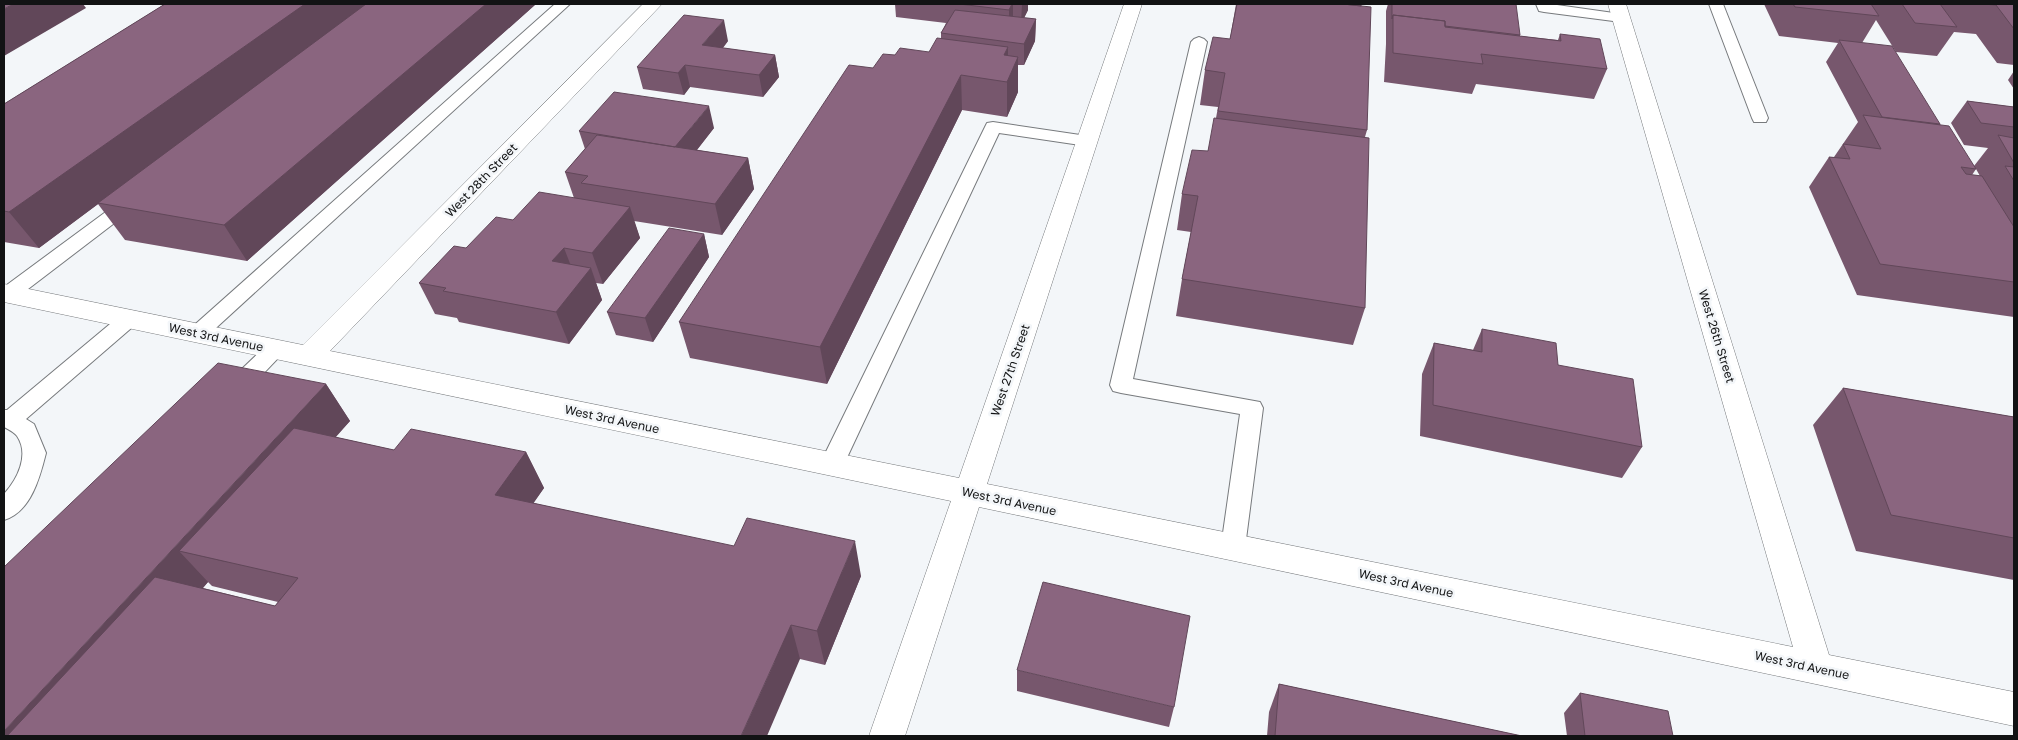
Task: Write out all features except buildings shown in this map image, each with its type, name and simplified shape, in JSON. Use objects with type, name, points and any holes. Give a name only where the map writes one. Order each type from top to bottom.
[{"type":"street","name":"West 28th Street","points":[[309,356],[653,4]]},
{"type":"street","name":"West 27th Street","points":[[887,736],[1133,4]]},
{"type":"street","name":"West 26th Street","points":[[1619,11],[1816,668]]},
{"type":"street","name":"West 3rd Avenue","points":[[6,293],[2014,709]]},
{"type":"lane","points":[[198,333],[563,4]]},
{"type":"lane","points":[[1543,4],[1544,8],[1619,11]]},
{"type":"lane","points":[[1716,4],[1760,118]]},
{"type":"lane","points":[[1199,42],[1121,385],[1252,408],[1233,547]]},
{"type":"lane","points":[[832,464],[993,127],[1087,141]]},
{"type":"lane","points":[[6,293],[142,193]]},
{"type":"lane","points":[[4,510],[25,487],[35,453],[26,430],[7,419],[129,319]]},
{"type":"lane","points":[[222,402],[275,349]]}]
